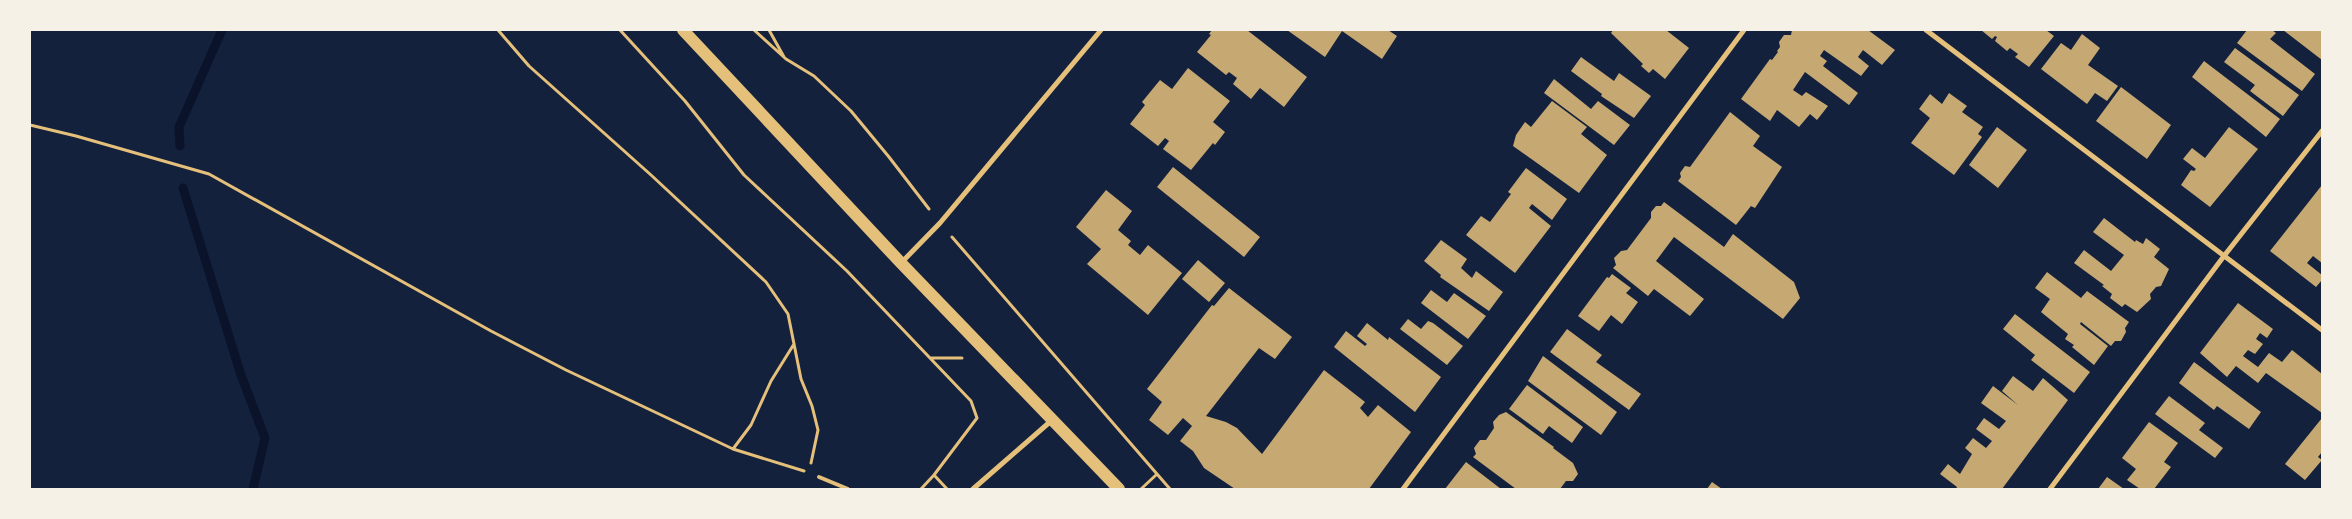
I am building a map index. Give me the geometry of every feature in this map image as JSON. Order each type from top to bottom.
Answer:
[{"type":"main road","points":[[683,30],[1051,421],[1119,489]]},
{"type":"street","points":[[901,263],[940,223],[1101,30]]},
{"type":"street","points":[[1403,489],[1744,30]]},
{"type":"street","points":[[1926,30],[2322,330]]},
{"type":"street","points":[[2050,489],[2224,256],[2322,131]]},
{"type":"street","points":[[973,489],[1051,421]]},
{"type":"lane","points":[[819,477],[848,489]]},
{"type":"path","points":[[498,30],[529,66],[651,174],[766,282],[788,314],[801,379],[812,406],[818,430],[811,464]]},
{"type":"path","points":[[620,30],[685,101],[744,175],[847,271],[971,401],[977,418],[921,489]]},
{"type":"path","points":[[754,30],[786,59],[814,76],[850,111],[918,194]]},
{"type":"path","points":[[769,30],[786,59]]},
{"type":"path","points":[[30,125],[76,136],[209,174],[491,331],[566,370],[733,449],[809,473]]},
{"type":"path","points":[[960,246],[1170,489]]},
{"type":"path","points":[[733,449],[751,425],[771,381],[794,344]]},
{"type":"path","points":[[934,474],[947,489]]},
{"type":"path","points":[[1141,489],[1156,475]]},
{"type":"building","points":[[1212,30],[1247,30],[1307,77],[1284,107],[1260,88],[1251,99],[1233,84],[1237,78],[1229,72],[1226,75],[1197,52],[1211,35],[1209,34]]},
{"type":"building","points":[[1287,30],[1388,30],[1397,36],[1382,59],[1342,31],[1325,57]]},
{"type":"building","points":[[1613,30],[1666,30],[1689,48],[1665,79],[1653,69],[1649,73],[1641,66],[1643,64],[1611,33]]},
{"type":"building","points":[[1792,30],[1868,30],[1895,50],[1882,65],[1863,50],[1858,57],[1869,66],[1861,76],[1824,50],[1820,56],[1827,61],[1823,66],[1858,93],[1849,105],[1805,72],[1793,90],[1802,96],[1806,92],[1828,106],[1817,120],[1810,114],[1799,127],[1777,110],[1770,121],[1741,99],[1770,59],[1772,60],[1778,52],[1779,42],[1784,35],[1791,35]]},
{"type":"building","points":[[1981,30],[2046,30],[2054,36],[2029,67],[2015,57],[2018,54],[2010,48],[2007,51],[1995,41],[1997,37],[1995,36],[1992,39]]},
{"type":"building","points":[[2247,30],[2272,30],[2276,33],[2270,39],[2315,74],[2302,91],[2237,43]]},
{"type":"building","points":[[2283,30],[2322,30],[2322,60]]},
{"type":"building","points":[[2082,34],[2100,48],[2088,65],[2118,86],[2107,101],[2095,93],[2087,104],[2041,69],[2061,43],[2071,50]]},
{"type":"building","points":[[2235,48],[2299,95],[2283,116],[2250,91],[2255,85],[2224,62]]},
{"type":"building","points":[[1581,57],[1614,81],[1619,73],[1651,96],[1634,118],[1601,96],[1602,94],[1571,71]]},
{"type":"building","points":[[2204,61],[2280,119],[2266,137],[2192,77]]},
{"type":"building","points":[[1188,68],[1230,101],[1213,122],[1225,132],[1215,145],[1213,143],[1191,170],[1163,149],[1169,141],[1165,138],[1158,146],[1130,124],[1145,105],[1142,102],[1160,80],[1172,89]]},
{"type":"building","points":[[1554,79],[1591,109],[1598,101],[1630,125],[1614,145],[1544,93]]},
{"type":"building","points":[[2121,87],[2171,125],[2147,159],[2096,121]]},
{"type":"building","points":[[1949,93],[1967,106],[1962,112],[1983,127],[1978,134],[1982,137],[1954,175],[1911,143],[1930,118],[1919,109],[1930,94],[1942,104]]},
{"type":"building","points":[[1552,101],[1587,127],[1581,134],[1607,155],[1579,193],[1513,146],[1516,135],[1525,122],[1531,127]]},
{"type":"building","points":[[1730,112],[1760,136],[1753,146],[1782,167],[1755,208],[1751,206],[1736,225],[1678,181],[1681,177],[1680,173],[1685,166],[1690,167]]},
{"type":"building","points":[[1997,127],[2027,150],[1998,188],[1969,165]]},
{"type":"building","points":[[2229,127],[2258,149],[2210,207],[2181,185],[2191,170],[2194,171],[2196,169],[2183,159],[2192,148],[2205,158]]},
{"type":"building","points":[[1173,167],[1260,237],[1244,257],[1157,187]]},
{"type":"building","points":[[1526,168],[1567,199],[1552,220],[1532,204],[1529,208],[1551,226],[1515,273],[1466,235],[1481,216],[1490,222],[1511,194],[1508,192]]},
{"type":"building","points":[[2322,185],[2322,263],[2313,256],[2307,263],[2322,275],[2322,280],[2316,287],[2270,251]]},
{"type":"building","points":[[1106,190],[1132,211],[1118,230],[1131,241],[1128,245],[1140,255],[1148,245],[1182,273],[1148,315],[1087,264],[1101,249],[1076,227]]},
{"type":"building","points":[[1664,202],[1724,247],[1733,234],[1794,282],[1800,298],[1783,319],[1674,237],[1656,261],[1704,299],[1690,316],[1654,289],[1648,296],[1613,268],[1616,265],[1614,258],[1621,251],[1627,250],[1651,218],[1651,212],[1656,206],[1661,206]]},
{"type":"building","points":[[2104,218],[2135,242],[2136,240],[2143,244],[2146,238],[2160,249],[2154,257],[2169,269],[2161,286],[2156,287],[2150,294],[2151,299],[2137,312],[2125,304],[2122,307],[2110,298],[2112,294],[2102,286],[2104,285],[2074,263],[2084,250],[2111,271],[2124,255],[2093,232]]},
{"type":"building","points":[[1441,240],[1467,259],[1461,268],[1472,278],[1476,271],[1503,292],[1489,311],[1440,277],[1441,275],[1424,261]]},
{"type":"building","points":[[1198,260],[1225,283],[1209,302],[1182,279]]},
{"type":"building","points":[[2047,272],[2081,298],[2087,291],[2129,322],[2121,341],[2115,341],[2111,346],[2081,322],[2080,324],[2108,346],[2094,365],[2072,347],[2074,345],[2065,339],[2068,334],[2041,312],[2050,299],[2035,288]]},
{"type":"building","points":[[1612,274],[1631,288],[1626,293],[1638,302],[1622,324],[1611,315],[1599,331],[1578,316],[1607,277],[1609,278]]},
{"type":"building","points":[[1229,288],[1292,337],[1275,359],[1259,348],[1206,416],[1226,422],[1237,428],[1262,454],[1324,370],[1365,402],[1360,408],[1368,417],[1378,405],[1411,432],[1369,489],[1235,489],[1204,468],[1193,451],[1180,441],[1192,426],[1183,418],[1168,435],[1149,420],[1162,402],[1147,389],[1212,305],[1214,306]]},
{"type":"building","points":[[1431,290],[1447,302],[1454,293],[1486,316],[1468,339],[1421,303]]},
{"type":"building","points":[[2238,303],[2273,329],[2267,338],[2260,333],[2256,339],[2263,344],[2255,354],[2248,350],[2243,356],[2258,367],[2269,353],[2282,362],[2292,350],[2322,374],[2322,413],[2266,373],[2258,383],[2236,366],[2227,377],[2200,353]]},
{"type":"building","points":[[2015,314],[2090,372],[2074,393],[2031,360],[2035,355],[2003,329]]},
{"type":"building","points":[[1408,319],[1421,329],[1428,321],[1433,323],[1463,346],[1447,365],[1400,329]]},
{"type":"building","points":[[1367,323],[1388,340],[1389,337],[1441,377],[1415,412],[1334,347],[1346,331],[1365,346],[1367,344],[1357,336]]},
{"type":"building","points":[[1567,329],[1602,355],[1596,362],[1641,394],[1629,410],[1550,352]]},
{"type":"building","points":[[1543,356],[1617,412],[1601,435],[1528,381]]},
{"type":"building","points":[[2194,362],[2261,412],[2249,429],[2217,406],[2214,410],[2179,383]]},
{"type":"building","points":[[2013,376],[2033,391],[2043,378],[2068,400],[2002,489],[1956,489],[1957,487],[1940,474],[1948,464],[1960,474],[1972,454],[1965,448],[1973,438],[1986,448],[1992,441],[1976,429],[1984,418],[1999,429],[2006,421],[1981,403],[1993,386],[2018,405],[2002,391]]},
{"type":"building","points":[[1527,385],[1583,427],[1572,443],[1549,426],[1543,434],[1509,409]]},
{"type":"building","points":[[2169,396],[2205,423],[2199,430],[2223,448],[2215,458],[2155,414]]},
{"type":"building","points":[[1506,412],[1573,463],[1578,474],[1573,481],[1566,481],[1560,489],[1516,489],[1473,457],[1476,454],[1474,448],[1480,440],[1486,440],[1494,428],[1493,422],[1499,415]]},
{"type":"building","points":[[2322,418],[2322,452],[2318,457],[2322,460],[2305,480],[2285,464]]},
{"type":"building","points":[[2149,422],[2178,443],[2164,462],[2171,467],[2154,489],[2140,489],[2127,480],[2136,469],[2122,458]]},
{"type":"building","points":[[1466,462],[1501,489],[1445,489]]},
{"type":"building","points":[[2107,477],[2124,489],[2098,489]]},
{"type":"building","points":[[1712,482],[1722,489],[1707,489]]},
{"type":"waterway","points":[[180,146],[179,127],[222,30]]},
{"type":"waterway","points":[[183,188],[241,375],[265,438],[253,489]]}]
